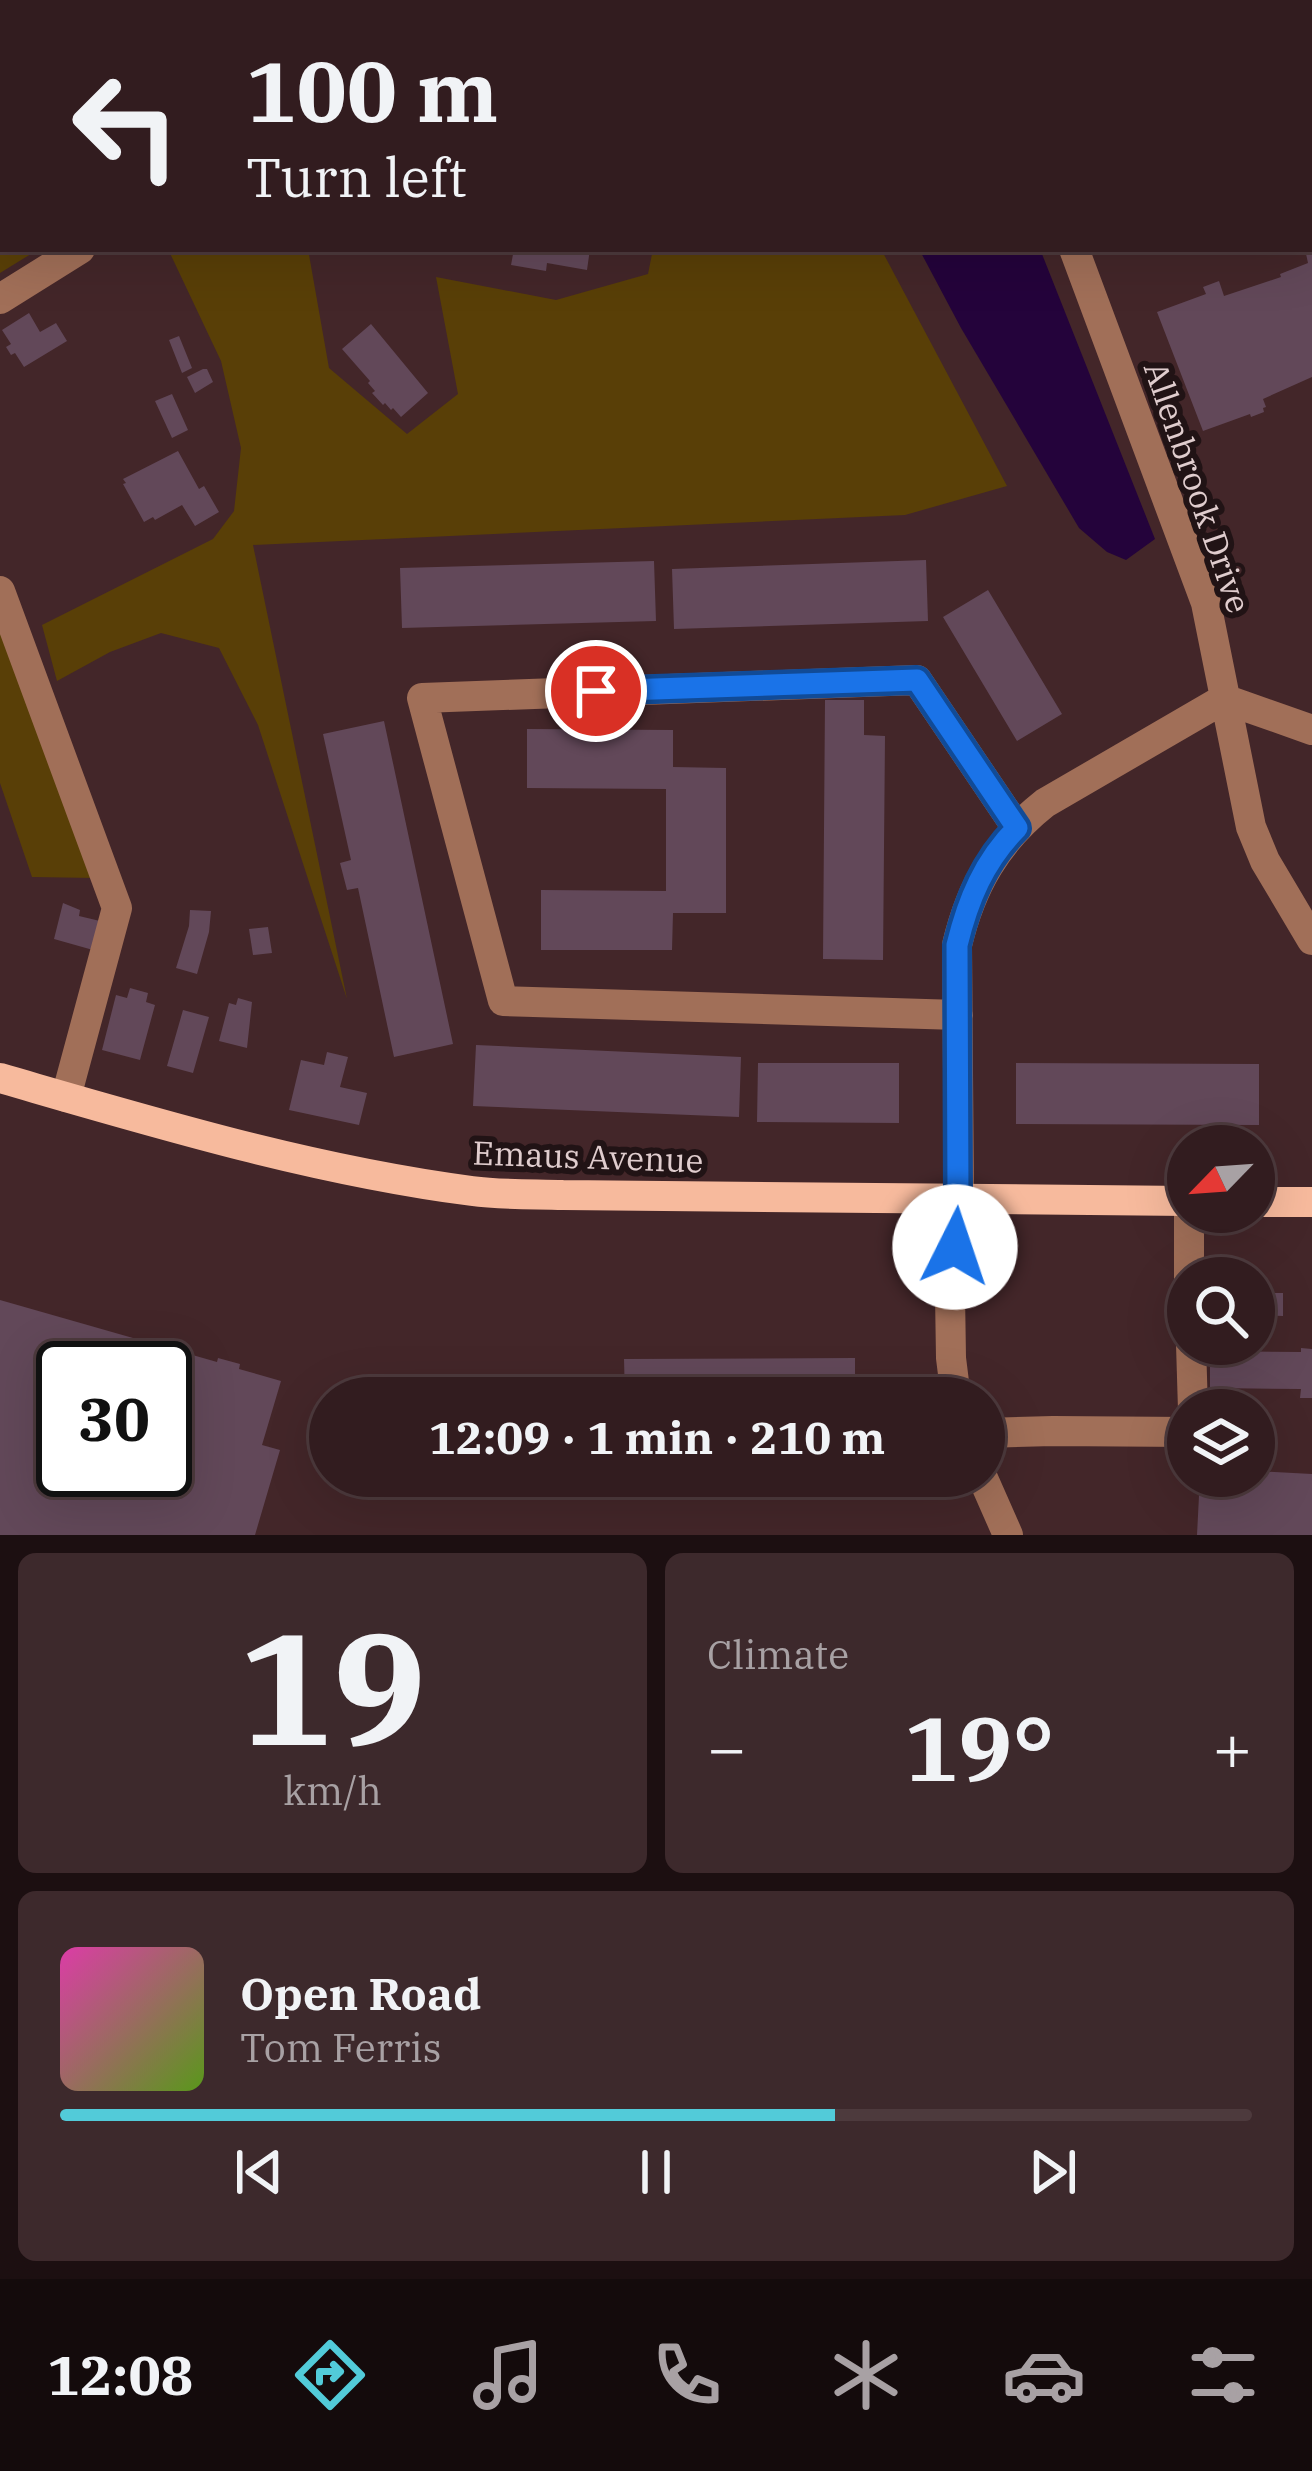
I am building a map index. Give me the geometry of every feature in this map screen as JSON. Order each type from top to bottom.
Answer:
[{"type":"main road","name":"Emaus Avenue","points":[[0,1078],[274,1155],[477,1192],[1167,1201]]},
{"type":"main road","points":[[1275,1202],[1312,1202]]},
{"type":"street","points":[[0,298],[75,252]]},
{"type":"street","name":"Allenbrook Drive","points":[[1075,252],[1206,603],[1251,827],[1265,861],[1312,940]]},
{"type":"street","points":[[0,592],[117,908],[67,1097]]},
{"type":"street","points":[[958,1015],[503,1001],[422,698],[917,680],[1017,828]]},
{"type":"street","points":[[953,1377],[950,1294],[958,1199],[957,945],[983,871],[1003,842],[1045,803],[1224,699],[1312,730]]},
{"type":"street","points":[[1005,1432],[1167,1432]]},
{"type":"street","points":[[991,1497],[1008,1535]]},
{"type":"shaded area","points":[[0,252],[34,252],[0,273]]},
{"type":"shaded area","points":[[169,252],[309,252],[329,368],[407,434],[458,394],[436,277],[556,300],[648,274],[652,252],[883,252],[1007,486],[905,515],[253,545],[347,999],[258,725],[219,648],[161,633],[110,652],[57,681],[42,625],[213,539],[234,511],[241,448],[221,361]]},
{"type":"shaded area","points":[[921,252],[1041,252],[1155,539],[1126,560],[1107,552],[1079,528]]},
{"type":"shaded area","points":[[0,627],[95,878],[32,877],[0,783]]},
{"type":"building","points":[[513,252],[590,252],[587,270],[547,263],[546,271],[511,265]]},
{"type":"building","points":[[1306,252],[1312,252],[1312,377],[1263,399],[1264,412],[1203,431],[1157,312],[1206,294],[1203,287],[1219,281],[1224,296],[1308,263]]},
{"type":"building","points":[[29,313],[40,332],[56,323],[67,341],[24,367],[6,347],[11,344],[2,330]]},
{"type":"building","points":[[371,324],[428,393],[401,417],[372,393],[370,381],[342,349]]},
{"type":"building","points":[[179,336],[192,368],[182,373],[169,340]]},
{"type":"building","points":[[203,369],[213,382],[195,393],[187,377]]},
{"type":"building","points":[[172,394],[188,430],[172,438],[155,401]]},
{"type":"building","points":[[178,451],[199,489],[204,486],[219,512],[195,526],[182,505],[144,522],[123,479]]},
{"type":"building","points":[[926,560],[928,621],[674,629],[672,569]]},
{"type":"building","points":[[654,561],[656,621],[402,628],[400,568]]},
{"type":"building","points":[[988,590],[1062,714],[1017,741],[943,617]]},
{"type":"building","points":[[825,700],[864,700],[864,735],[885,736],[883,960],[823,959]]},
{"type":"building","points":[[384,721],[453,1044],[394,1057],[358,888],[347,890],[340,863],[351,860],[323,734]]},
{"type":"building","points":[[527,729],[673,730],[673,767],[726,768],[726,913],[673,913],[672,950],[541,950],[541,890],[666,891],[666,789],[527,788]]},
{"type":"building","points":[[63,903],[80,910],[79,916],[100,921],[93,950],[54,939]]},
{"type":"building","points":[[190,910],[211,911],[197,974],[176,968]]},
{"type":"building","points":[[268,927],[272,953],[253,955],[249,929]]},
{"type":"building","points":[[130,988],[148,993],[146,1002],[155,1005],[140,1060],[102,1050],[116,995],[127,998]]},
{"type":"building","points":[[238,998],[252,1002],[247,1048],[219,1041],[229,1003],[236,1005]]},
{"type":"building","points":[[183,1010],[209,1017],[193,1073],[167,1066]]},
{"type":"building","points":[[476,1045],[741,1057],[739,1117],[473,1106]]},
{"type":"building","points":[[327,1052],[348,1057],[340,1087],[367,1093],[359,1125],[289,1110],[301,1060],[324,1065]]},
{"type":"building","points":[[758,1063],[899,1063],[899,1123],[757,1122]]},
{"type":"building","points":[[1016,1063],[1259,1064],[1259,1125],[1016,1124]]},
{"type":"building","points":[[1275,1293],[1283,1293],[1283,1316],[1275,1316]]},
{"type":"building","points":[[0,1300],[144,1341],[36,1341],[36,1497],[192,1497],[192,1355],[240,1364],[239,1369],[281,1381],[262,1445],[280,1450],[255,1535],[0,1535]]},
{"type":"building","points":[[1301,1348],[1312,1349],[1312,1398],[1300,1398],[1301,1389],[1210,1388],[1210,1365],[1275,1365],[1275,1352],[1301,1352]]},
{"type":"building","points":[[855,1358],[855,1377],[624,1377],[624,1359]]},
{"type":"building","points":[[1275,1472],[1312,1474],[1312,1535],[1197,1535],[1199,1497],[1275,1497]]},
{"type":"route","points":[[596,691],[917,680],[1017,828],[983,871],[957,945],[955,1247]]}]
